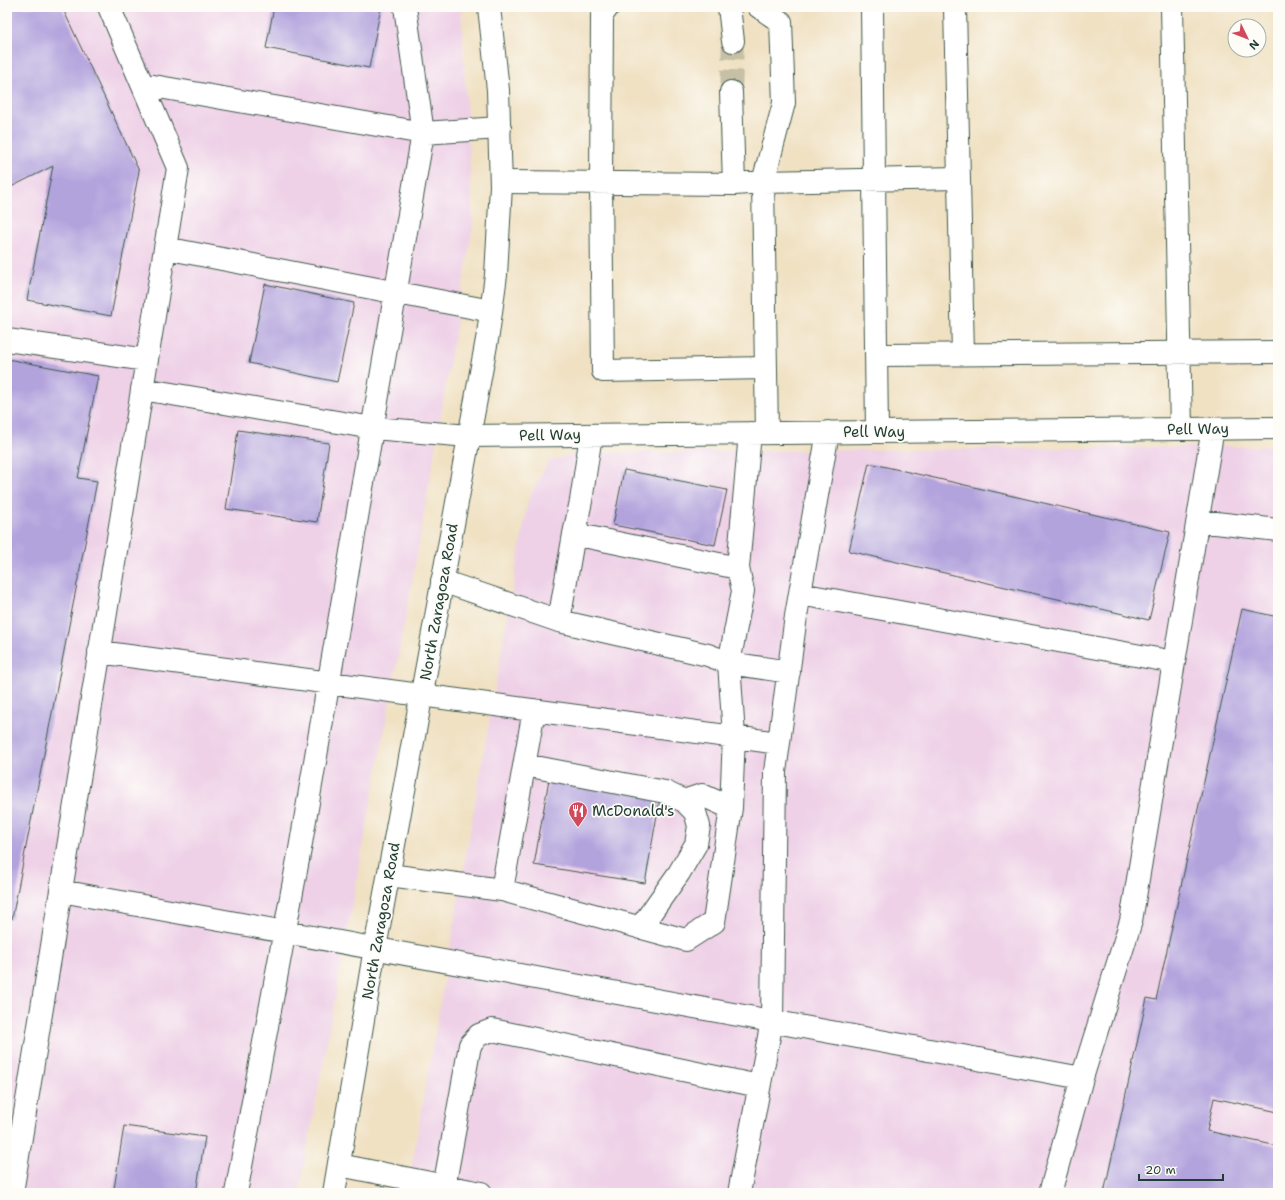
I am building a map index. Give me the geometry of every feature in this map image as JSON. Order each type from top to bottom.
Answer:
[{"type":"main road","points":[[12,1193],[178,168],[109,7]]},
{"type":"main road","points":[[236,1193],[285,932],[423,133],[405,7]]},
{"type":"main road","name":"North Zaragoza Road","points":[[334,1193],[375,948],[469,436],[496,275],[501,182],[500,128],[498,90],[489,7]]},
{"type":"main road","points":[[608,7],[602,15],[601,183],[603,370],[766,368]]},
{"type":"main road","points":[[729,7],[733,41]]},
{"type":"main road","points":[[388,875],[502,890],[686,940],[714,922],[731,808],[734,736],[729,663],[743,591],[738,568],[759,433],[766,368],[763,182],[784,103],[781,22],[758,7]]},
{"type":"main road","points":[[872,7],[877,432]]},
{"type":"main road","points":[[955,7],[962,354]]},
{"type":"main road","points":[[1172,7],[1181,429]]},
{"type":"main road","points":[[142,84],[423,133],[500,128]]},
{"type":"main road","points":[[731,92],[734,184]]},
{"type":"main road","points":[[501,182],[734,184],[763,182],[958,178]]},
{"type":"main road","points":[[165,248],[491,311]]},
{"type":"main road","points":[[7,340],[147,360]]},
{"type":"main road","points":[[876,355],[1278,352]]},
{"type":"main road","name":"Pell Way","points":[[142,389],[373,428],[469,436],[1278,428]]},
{"type":"main road","points":[[1050,1193],[1082,1078],[1131,921],[1213,428]]},
{"type":"main road","points":[[739,1193],[772,1021],[775,772],[800,594],[828,432]]},
{"type":"main road","points":[[559,621],[581,501],[591,434]]},
{"type":"main road","points":[[1198,521],[1278,530]]},
{"type":"main road","points":[[574,534],[738,568]]},
{"type":"main road","points":[[442,581],[559,621],[708,655],[729,663],[789,672]]},
{"type":"main road","points":[[800,594],[1174,662]]},
{"type":"main road","points":[[99,652],[734,736],[779,744]]},
{"type":"main road","points":[[502,890],[534,710]]},
{"type":"main road","points":[[525,765],[665,792],[684,801],[695,812],[699,826],[696,844],[679,873],[640,928]]},
{"type":"main road","points":[[684,801],[702,795],[731,808]]},
{"type":"main road","points":[[61,891],[1082,1078]]},
{"type":"main road","points":[[443,1189],[470,1045],[479,1035],[492,1030],[759,1086]]},
{"type":"main road","points":[[338,1165],[443,1189],[481,1193]]},
{"type":"shaded area","points":[[7,7],[461,7],[473,226],[418,549],[299,1193],[7,1193]]},
{"type":"shaded area","points":[[1278,446],[1278,1193],[407,1193],[528,500],[548,462],[576,453]]},
{"type":"building","points":[[7,7],[62,7],[139,171],[111,316],[27,300],[53,166],[7,189]]},
{"type":"building","points":[[274,7],[381,7],[369,68],[266,48]]},
{"type":"building","points":[[265,284],[354,303],[337,382],[249,363]]},
{"type":"building","points":[[7,359],[98,376],[78,478],[97,481],[12,919],[7,920]]},
{"type":"building","points":[[238,430],[329,443],[317,522],[226,509]]},
{"type":"building","points":[[869,463],[1170,532],[1149,620],[849,551]]},
{"type":"building","points":[[624,470],[727,490],[715,545],[613,525]]},
{"type":"building","points":[[1242,609],[1278,617],[1278,1112],[1214,1098],[1207,1131],[1278,1146],[1278,1193],[1104,1193],[1147,998],[1156,1000]]},
{"type":"building","points":[[549,779],[660,798],[645,883],[534,865]]},
{"type":"building","points":[[124,1126],[205,1137],[196,1193],[141,1193],[114,1189]]},
{"type":"tunnel","points":[[731,92],[733,41]]},
{"type":"place","name":"McDonald's","points":[[578,828]]}]
